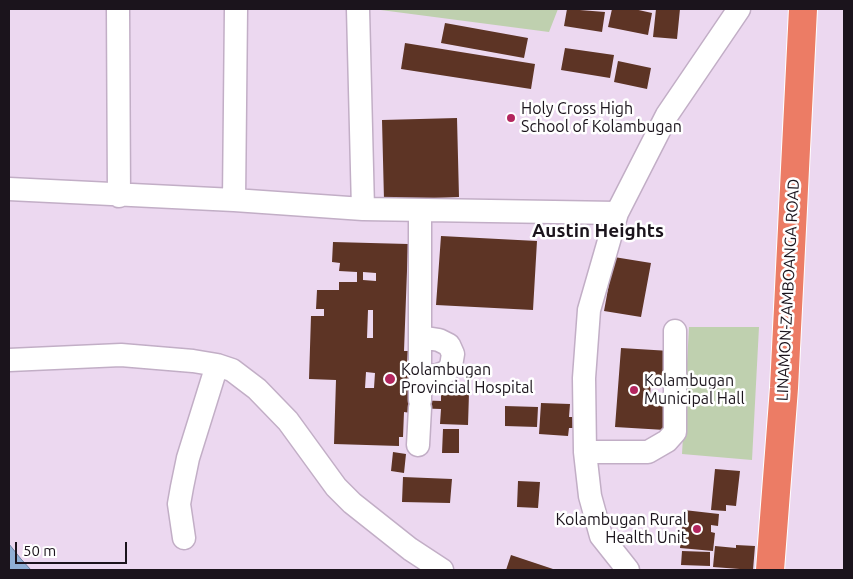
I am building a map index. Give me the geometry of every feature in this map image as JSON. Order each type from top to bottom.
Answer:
[{"type":"highway","name":"LINAMON-ZAMBOANGA ROAD","points":[[770,570],[784,388],[803,9]]},
{"type":"street","points":[[118,9],[119,196]]},
{"type":"street","points":[[234,200],[236,9]]},
{"type":"street","points":[[358,9],[363,209]]},
{"type":"street","points":[[628,570],[601,536],[590,496],[585,452],[584,378],[589,310],[617,213],[667,115],[739,9]]},
{"type":"street","points":[[9,189],[119,196],[234,200],[363,209],[617,213]]},
{"type":"street","points":[[418,445],[420,404],[420,210]]},
{"type":"street","points":[[585,452],[648,452],[667,441],[675,432],[675,331]]},
{"type":"street","points":[[420,337],[439,340],[449,345],[453,354],[451,366],[446,372],[435,376],[420,374]]},
{"type":"street","points":[[9,360],[121,355],[217,365],[232,370],[257,389],[288,421],[336,487],[352,503],[410,550],[442,570]]},
{"type":"street","points":[[184,538],[179,504],[182,487],[188,458],[217,365]]},
{"type":"green space","points":[[373,9],[558,9],[549,32]]},
{"type":"green space","points":[[689,327],[759,327],[752,460],[682,454]]},
{"type":"water","points":[[9,544],[21,559],[31,570],[9,570]]},
{"type":"building","points":[[567,9],[605,12],[602,32],[564,26]]},
{"type":"building","points":[[612,9],[634,9],[652,13],[648,35],[608,27]]},
{"type":"building","points":[[656,9],[680,9],[677,39],[653,37]]},
{"type":"building","points":[[445,23],[528,38],[524,58],[441,43]]},
{"type":"building","points":[[405,43],[535,64],[531,89],[401,69]]},
{"type":"building","points":[[565,48],[614,55],[610,78],[561,70]]},
{"type":"building","points":[[618,61],[651,68],[647,89],[614,82]]},
{"type":"building","points":[[457,118],[459,197],[384,200],[382,120]]},
{"type":"building","points":[[441,236],[537,241],[533,310],[436,305]]},
{"type":"building","points":[[333,242],[408,244],[404,351],[408,351],[407,364],[403,364],[403,372],[413,372],[412,400],[441,401],[441,392],[469,393],[468,425],[440,424],[441,409],[411,408],[411,413],[404,412],[403,437],[399,437],[399,446],[334,444],[336,380],[309,379],[311,316],[324,316],[324,309],[316,309],[317,290],[339,290],[339,282],[357,282],[357,272],[339,271],[340,263],[332,262]],"holes":[[[363,272],[376,273],[376,281],[363,280]],[[368,310],[373,310],[373,338],[367,338]],[[366,372],[375,373],[374,388],[365,388]]]},
{"type":"building","points":[[614,257],[651,263],[641,317],[604,311]]},
{"type":"building","name":"Kolambugan Municipal Hall","points":[[621,348],[670,351],[668,381],[651,380],[650,398],[667,400],[665,430],[615,427]]},
{"type":"building","points":[[541,403],[570,404],[569,417],[574,417],[574,428],[569,428],[568,436],[539,434]]},
{"type":"building","points":[[505,406],[538,407],[537,427],[505,426]]},
{"type":"building","points":[[443,429],[459,429],[459,453],[442,453]]},
{"type":"building","points":[[393,452],[406,454],[404,473],[391,471]]},
{"type":"building","points":[[715,469],[740,471],[736,506],[726,505],[726,511],[711,510]]},
{"type":"building","points":[[403,477],[452,479],[450,503],[402,502]]},
{"type":"building","points":[[518,481],[540,482],[538,508],[517,507]]},
{"type":"building","name":"Kolambugan Rural Health Unit","points":[[684,510],[719,514],[718,526],[711,525],[711,532],[715,533],[713,551],[680,548]]},
{"type":"building","points":[[736,545],[755,546],[753,570],[713,567],[715,546],[736,548]]},
{"type":"building","points":[[682,551],[710,552],[710,566],[681,565]]},
{"type":"building","points":[[511,555],[556,570],[506,570]]},
{"type":"place","name":"Holy Cross High School of Kolambugan","points":[[511,118]]},
{"type":"place","name":"Kolambugan Provincial Hospital","points":[[390,379]]},
{"type":"place","name":"Kolambugan Municipal Hall","points":[[634,390]]},
{"type":"place","name":"Kolambugan Rural Health Unit","points":[[697,529]]},
{"type":"district","name":"Austin Heights","points":[[598,231]]}]
